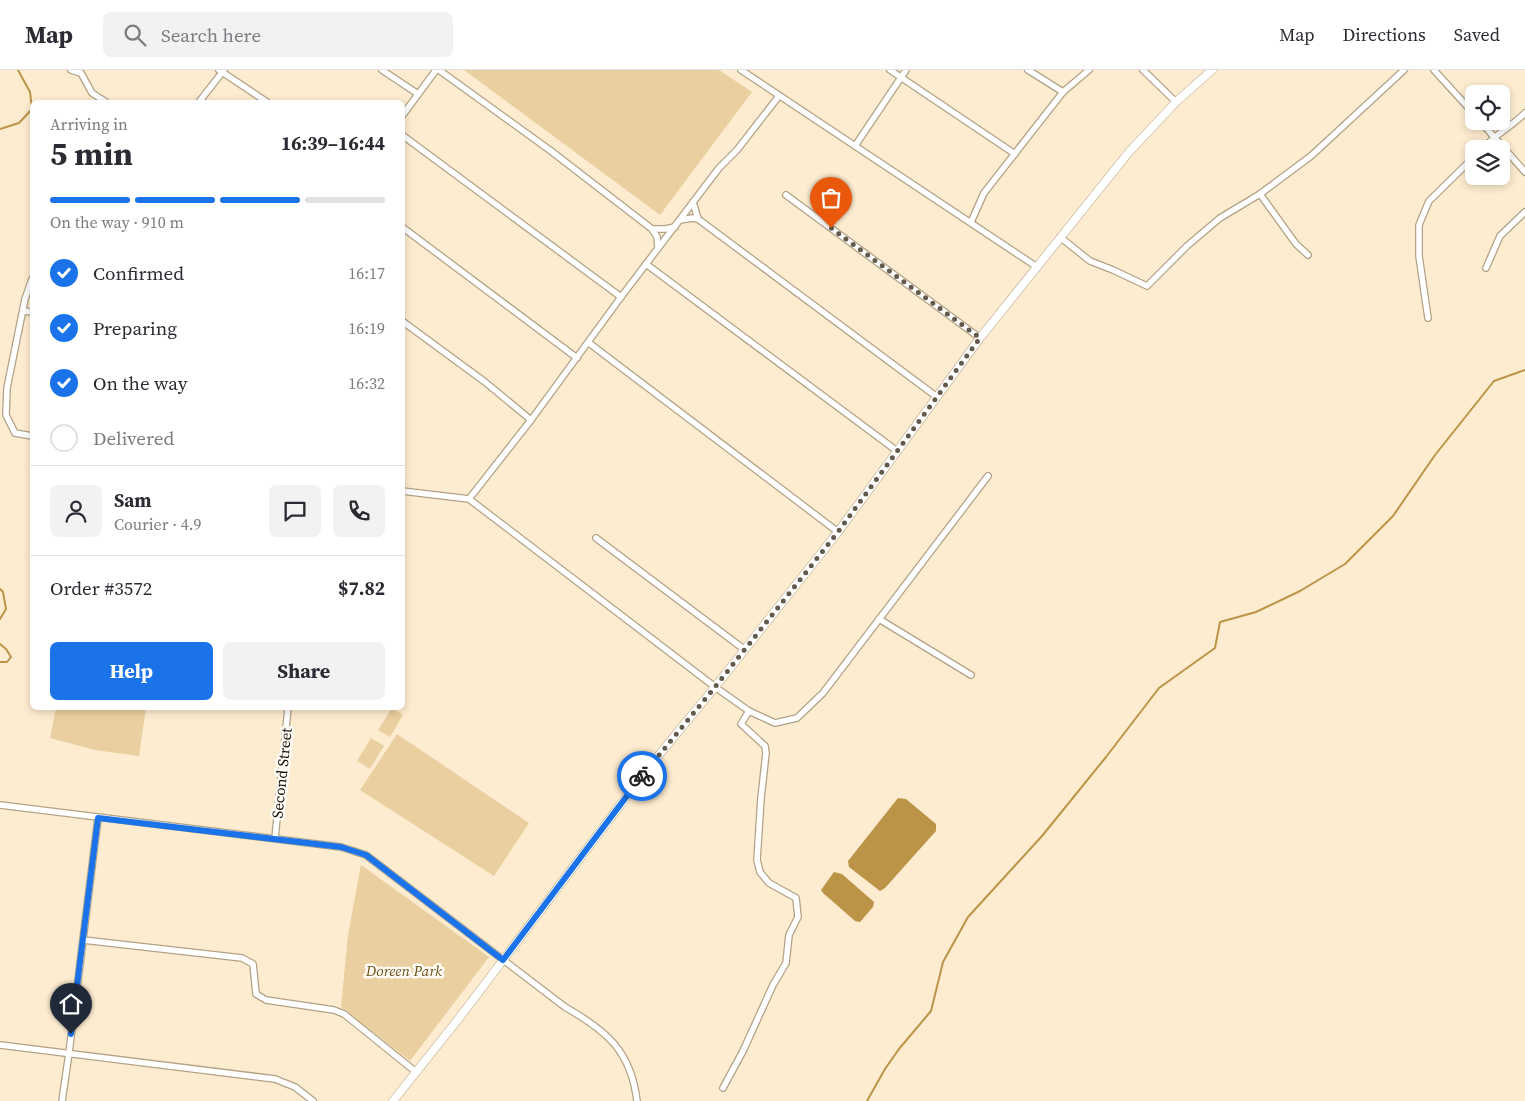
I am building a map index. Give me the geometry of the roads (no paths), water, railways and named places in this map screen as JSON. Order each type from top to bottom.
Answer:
[{"type":"main road","points":[[392,1101],[460,1017],[649,767],[838,532],[980,338],[1060,237],[1129,152],[1176,102],[1212,70]]},
{"type":"street","points":[[71,70],[81,73],[92,93],[103,100]]},
{"type":"street","points":[[382,70],[418,94]]},
{"type":"street","points":[[405,112],[438,70],[551,151],[652,229],[657,237],[657,250]]},
{"type":"street","points":[[741,70],[1037,267]]},
{"type":"street","points":[[890,70],[1015,154]]},
{"type":"street","points":[[854,146],[906,70]]},
{"type":"street","points":[[1028,70],[1063,92]]},
{"type":"street","points":[[970,222],[984,193],[1063,92],[1089,70]]},
{"type":"street","points":[[1143,70],[1176,102]]},
{"type":"street","points":[[1060,237],[1090,261],[1147,286],[1187,246],[1220,218],[1260,194],[1311,156],[1404,70]]},
{"type":"street","points":[[1434,70],[1465,104]]},
{"type":"street","points":[[200,100],[222,71],[264,100]]},
{"type":"street","points":[[469,499],[531,420],[719,168],[736,150],[779,96]]},
{"type":"street","points":[[1491,140],[1513,125],[1525,113]]},
{"type":"street","points":[[1488,130],[1525,172]]},
{"type":"street","points":[[405,137],[621,297]]},
{"type":"street","points":[[1428,318],[1420,256],[1420,225],[1429,201],[1465,166]]},
{"type":"street","points":[[1260,194],[1296,244],[1308,255]]},
{"type":"street","points":[[786,195],[980,338]]},
{"type":"street","points":[[693,202],[698,219]]},
{"type":"street","points":[[1486,268],[1500,236],[1525,212]]},
{"type":"street","points":[[680,220],[687,218],[698,219],[937,397]]},
{"type":"street","points":[[652,229],[675,227]]},
{"type":"street","points":[[405,229],[577,358]]},
{"type":"street","points":[[646,264],[897,451]]},
{"type":"street","points":[[30,285],[25,299],[7,388],[6,416],[15,433],[30,436]]},
{"type":"street","points":[[23,311],[30,312]]},
{"type":"street","points":[[405,323],[485,382],[531,420]]},
{"type":"street","points":[[589,342],[838,532]]},
{"type":"street","points":[[405,491],[469,499],[715,687],[749,712],[775,724],[797,718],[823,692],[988,476]]},
{"type":"street","points":[[596,538],[745,650]]},
{"type":"street","points":[[879,619],[971,675]]},
{"type":"street","name":"Second Street","points":[[275,838],[288,710]]},
{"type":"street","points":[[723,1088],[743,1052],[773,985],[786,963],[789,935],[798,917],[796,898],[769,883],[760,872],[757,860],[766,753],[765,746],[741,724],[749,712]]},
{"type":"street","points":[[0,805],[341,847],[366,855],[565,1007],[591,1022],[614,1043],[629,1065],[637,1101]]},
{"type":"street","points":[[62,1101],[98,818]]},
{"type":"street","points":[[82,940],[242,958],[253,964],[256,994],[266,1000],[334,1010],[344,1014],[416,1072]]},
{"type":"street","points":[[0,1045],[276,1078],[295,1087],[313,1101]]},
{"type":"waterway","points":[[18,70],[30,92],[31,100]]},
{"type":"waterway","points":[[0,129],[19,123],[30,111]]},
{"type":"waterway","points":[[867,1101],[899,1049],[931,1011],[943,962],[968,917],[1042,836],[1159,688],[1215,648],[1220,622],[1256,612],[1300,591],[1345,564],[1393,516],[1435,455],[1494,381],[1525,370]]},
{"type":"waterway","points":[[0,589],[3,592],[6,609],[0,619]]},
{"type":"waterway","points":[[0,644],[11,657],[7,662],[0,662]]},
{"type":"park label","name":"Doreen Park","points":[[404,971]]}]
